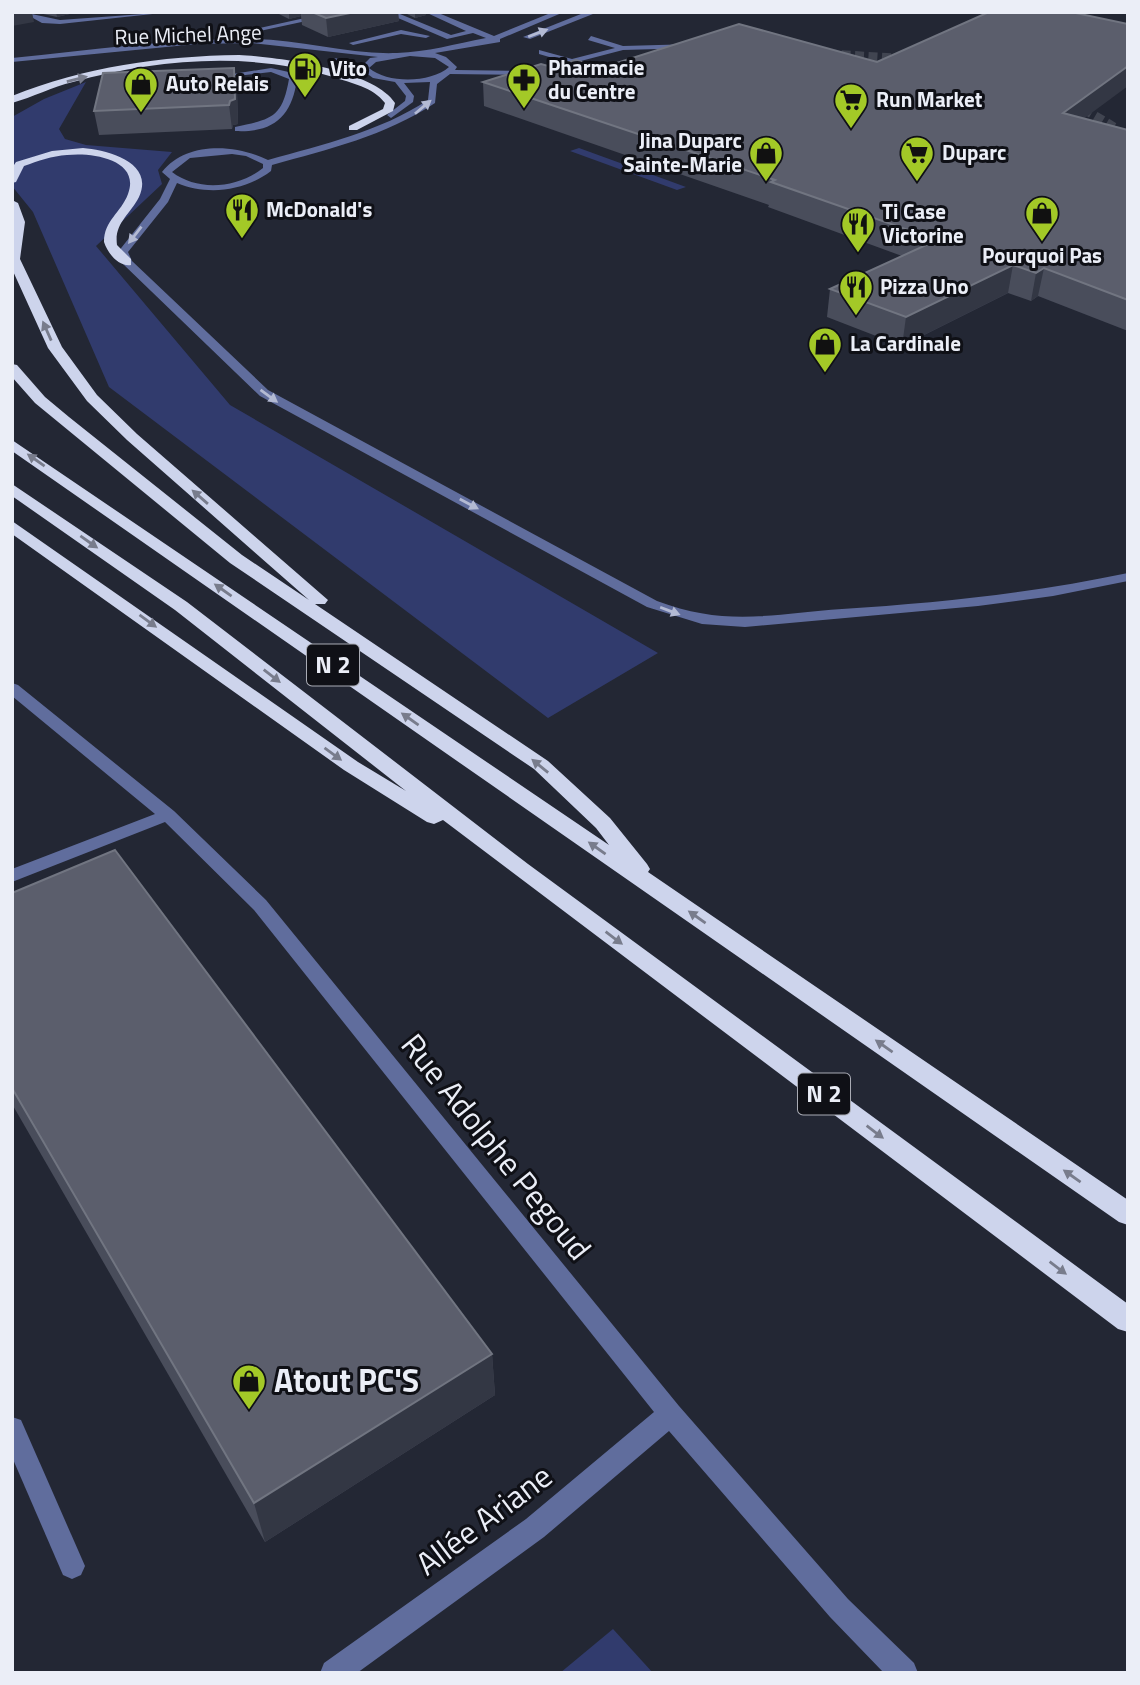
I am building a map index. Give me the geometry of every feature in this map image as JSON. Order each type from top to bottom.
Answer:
[{"type":"highway","points":[[12,100],[69,80],[113,71],[203,59],[271,59],[311,66],[366,85],[387,96],[390,103],[387,111],[353,128]]},
{"type":"highway","points":[[12,180],[20,164],[56,153],[94,153],[113,156],[128,164],[136,177],[134,194],[114,219],[109,241],[112,249],[127,262]]},
{"type":"highway","points":[[12,203],[19,222],[13,257],[55,348],[92,398],[132,437],[381,655]]},
{"type":"highway","points":[[12,368],[40,400],[236,559],[541,765],[604,823],[653,887]]},
{"type":"highway","name":"N 2","points":[[12,444],[1128,1214]]},
{"type":"highway","name":"N 2","points":[[12,489],[181,606],[520,869],[1128,1320]]},
{"type":"highway","points":[[12,526],[351,766],[520,869]]},
{"type":"street","points":[[26,12],[45,20],[60,22],[167,12]]},
{"type":"street","points":[[171,43],[190,35],[249,33],[344,12]]},
{"type":"street","points":[[388,12],[450,37]]},
{"type":"street","points":[[429,12],[493,39],[511,43]]},
{"type":"street","points":[[537,12],[570,21]]},
{"type":"street","points":[[365,68],[373,60],[395,55],[468,46],[493,39],[560,12]]},
{"type":"street","points":[[482,52],[594,12]]},
{"type":"street","points":[[353,43],[401,32],[439,38],[474,31]]},
{"type":"street","points":[[591,38],[624,48]]},
{"type":"street","name":"Rue Michel Ange","points":[[12,60],[171,43],[251,41],[395,55]]},
{"type":"street","name":"Rue Michel Ange","points":[[12,69],[119,54],[229,47],[293,51],[365,68],[374,76],[398,81]]},
{"type":"street","points":[[451,69],[527,73],[624,48],[709,47]]},
{"type":"street","points":[[542,52],[570,61]]},
{"type":"street","points":[[413,54],[446,59],[451,69]]},
{"type":"street","points":[[249,153],[267,163],[383,128],[413,115],[432,101],[433,83],[463,61]]},
{"type":"street","points":[[237,74],[271,70],[290,75],[293,79],[290,105],[284,116],[275,121],[238,129]]},
{"type":"street","points":[[398,81],[439,77]]},
{"type":"street","points":[[340,131],[388,117],[409,103],[410,96],[398,81]]},
{"type":"street","points":[[265,151],[209,152],[172,164],[167,172],[174,180],[203,187],[245,182],[262,175],[268,169],[267,163]]},
{"type":"street","points":[[174,180],[170,195],[127,245],[123,252],[127,262],[264,393],[652,604],[687,618],[722,622],[892,610],[1073,590],[1128,577]]},
{"type":"street","name":"Rue Adolphe Pegoud","points":[[12,688],[168,815],[260,905],[670,1414],[839,1608],[904,1673]]},
{"type":"street","points":[[12,876],[168,815]]},
{"type":"street","name":"Allée Ariane","points":[[334,1673],[535,1528],[670,1414]]},
{"type":"street","points":[[12,1428],[72,1566]]},
{"type":"shaded area","points":[[86,82],[59,129],[65,139],[86,145],[172,152],[158,170],[162,184],[96,246],[230,405],[658,653],[548,718],[109,387],[33,212],[12,186],[12,117],[44,99]]},
{"type":"shaded area","points":[[579,148],[686,187],[677,190],[570,151]]},
{"type":"shaded area","points":[[613,1629],[653,1673],[560,1673]]},
{"type":"building","points":[[312,12],[355,12],[326,18]]},
{"type":"building","name":"Duparc","points":[[989,12],[1071,12],[1128,24],[1128,66],[1063,113],[1128,130],[1128,300],[1044,268],[1036,273],[1013,265],[906,317],[830,289],[937,240],[771,182],[775,180],[483,82],[541,64],[552,67],[576,60],[601,68],[739,24],[877,62]]},
{"type":"building","points":[[234,68],[235,99],[230,101],[229,105],[94,111],[103,73]]},
{"type":"building","points":[[115,850],[492,1354],[254,1503],[12,1088],[12,893]]},
{"type":"tunnel","points":[[828,54],[912,59]]},
{"type":"tunnel","points":[[1072,102],[1114,127]]},
{"type":"place","name":"Vito","points":[[305,99]]},
{"type":"place","name":"Pharmacie du Centre","points":[[524,110]]},
{"type":"place","name":"Auto Relais","points":[[141,114]]},
{"type":"place","name":"Run Market","points":[[851,130]]},
{"type":"place","name":"Jina Duparc Sainte-Marie","points":[[766,183]]},
{"type":"place","name":"Duparc","points":[[917,183]]},
{"type":"place","name":"McDonald's","points":[[242,240]]},
{"type":"place","name":"Pourquoi Pas","points":[[1042,243]]},
{"type":"place","name":"Ti Case Victorine","points":[[858,254]]},
{"type":"place","name":"Pizza Uno","points":[[856,317]]},
{"type":"place","name":"La Cardinale","points":[[825,374]]},
{"type":"place","name":"Atout PC'S","points":[[249,1411]]}]
